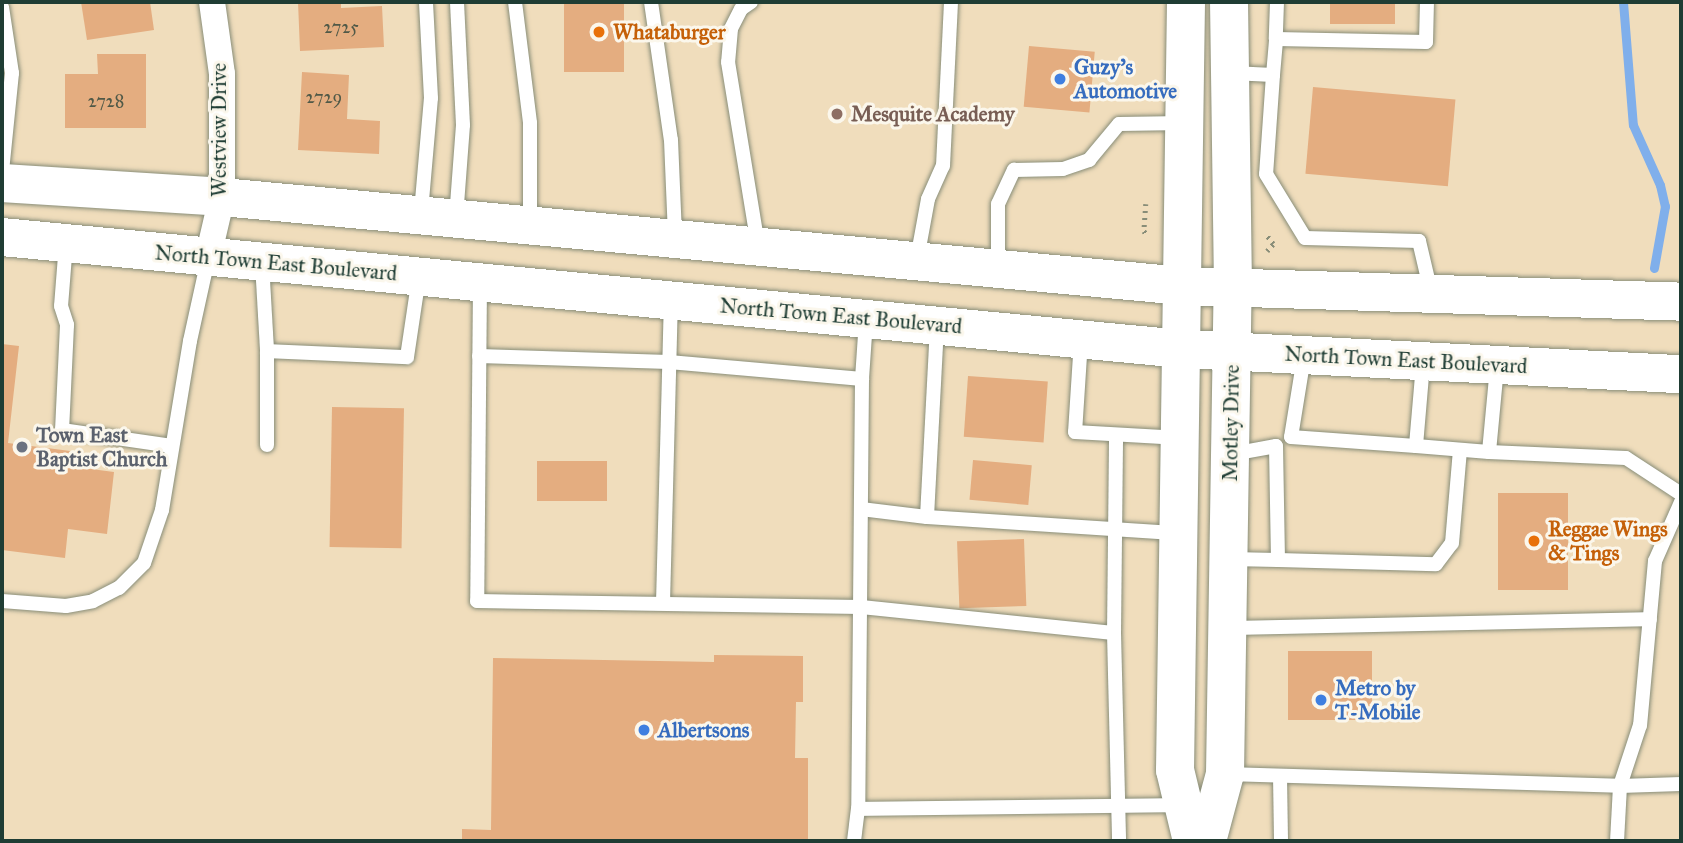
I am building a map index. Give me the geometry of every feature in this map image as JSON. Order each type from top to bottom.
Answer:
[{"type":"main road","points":[[1185,2],[1175,770],[1192,841]]},
{"type":"main road","name":"Motley Drive","points":[[1207,841],[1225,774],[1233,287],[1229,2]]},
{"type":"main road","points":[[2,183],[222,197],[1183,286],[1681,302]]},
{"type":"main road","name":"North Town East Boulevard","points":[[2,237],[1182,349],[1681,374]]},
{"type":"main road","points":[[671,300],[676,240]]},
{"type":"street","name":"Westview Drive","points":[[208,257],[222,197],[222,74],[212,2]]},
{"type":"lane","points":[[426,2],[438,219]]},
{"type":"lane","points":[[438,219],[463,125],[457,2]]},
{"type":"lane","points":[[515,2],[530,123],[530,227]]},
{"type":"lane","points":[[651,2],[671,140],[676,240]]},
{"type":"lane","points":[[751,2],[741,9],[731,29],[728,62],[758,248]]},
{"type":"lane","points":[[917,262],[929,199],[943,166],[951,2]]},
{"type":"lane","points":[[1277,2],[1266,174],[1305,238],[1419,241],[1432,292]]},
{"type":"lane","points":[[1276,39],[1426,42],[1427,2]]},
{"type":"lane","points":[[2,7],[12,74],[2,171]]},
{"type":"lane","points":[[1230,73],[1273,75]]},
{"type":"lane","points":[[998,270],[998,204],[1014,170],[1063,169],[1088,160],[1119,124],[1185,123]]},
{"type":"lane","points":[[66,243],[61,306],[66,325],[62,430],[172,446]]},
{"type":"lane","points":[[2,601],[66,606],[93,601],[119,589],[144,563],[162,510],[190,341],[208,257]]},
{"type":"lane","points":[[262,262],[267,351],[267,445]]},
{"type":"lane","points":[[267,351],[407,357],[419,277]]},
{"type":"lane","points":[[480,283],[477,601],[861,607],[1114,633]]},
{"type":"lane","points":[[663,603],[671,300]]},
{"type":"lane","points":[[854,841],[858,809],[862,379],[866,319]]},
{"type":"lane","points":[[928,517],[937,326]]},
{"type":"lane","points":[[1081,339],[1075,432],[1181,438]]},
{"type":"lane","points":[[1291,437],[1305,354]]},
{"type":"lane","points":[[479,356],[669,362],[862,379]]},
{"type":"lane","points":[[1416,446],[1423,361]]},
{"type":"lane","points":[[1489,452],[1497,366]]},
{"type":"lane","points":[[1116,435],[1114,633],[1119,841]]},
{"type":"lane","points":[[1230,454],[1276,446],[1291,437],[1489,452],[1626,458],[1681,494]]},
{"type":"lane","points":[[1276,446],[1278,560]]},
{"type":"lane","points":[[1228,559],[1436,564],[1452,543],[1460,450]]},
{"type":"lane","points":[[1617,841],[1620,786],[1640,725],[1655,561],[1681,502]]},
{"type":"lane","points":[[861,509],[928,517],[1179,533]]},
{"type":"lane","points":[[1227,628],[1650,619]]},
{"type":"lane","points":[[1225,774],[1620,786],[1681,784]]},
{"type":"lane","points":[[1280,776],[1281,841]]},
{"type":"lane","points":[[858,809],[1183,805]]},
{"type":"building","points":[[81,2],[150,2],[154,30],[87,40]]},
{"type":"building","points":[[298,2],[341,2],[341,8],[382,6],[384,47],[300,51]]},
{"type":"building","name":"Whataburger","points":[[564,2],[624,2],[624,72],[564,72]]},
{"type":"building","points":[[1330,2],[1395,2],[1395,24],[1330,24]]},
{"type":"building","name":"Guzy's Automotive","points":[[1029,46],[1095,52],[1089,113],[1024,107]]},
{"type":"building","points":[[97,54],[146,54],[146,128],[65,128],[65,74],[98,74]]},
{"type":"building","points":[[302,72],[349,75],[347,119],[380,121],[379,154],[298,150]]},
{"type":"building","points":[[1313,87],[1455,99],[1448,186],[1305,174]]},
{"type":"building","name":"Town East Baptist Church","points":[[2,344],[19,346],[8,443],[78,452],[76,467],[114,472],[107,534],[68,529],[65,558],[2,550]]},
{"type":"building","points":[[968,376],[1048,382],[1044,442],[964,437]]},
{"type":"building","points":[[332,407],[404,408],[402,548],[330,547]]},
{"type":"building","points":[[973,460],[1032,465],[1028,505],[970,500]]},
{"type":"building","points":[[537,461],[607,461],[607,501],[537,501]]},
{"type":"building","name":"Reggae Wings & Tings","points":[[1498,493],[1568,493],[1568,590],[1498,590]]},
{"type":"building","points":[[1024,539],[1026,606],[959,608],[957,541]]},
{"type":"building","points":[[1288,651],[1372,651],[1372,720],[1288,720]]},
{"type":"building","name":"Albertsons","points":[[714,655],[803,656],[803,702],[796,702],[795,758],[808,758],[808,841],[462,841],[462,829],[491,830],[493,658],[714,662]]},
{"type":"waterway","points":[[1623,2],[1633,125],[1660,185],[1665,206],[1654,268]]},
{"type":"place","name":"Whataburger","points":[[599,32]]},
{"type":"place","name":"Guzy's Automotive","points":[[1060,79]]},
{"type":"place","name":"Mesquite Academy","points":[[837,114]]},
{"type":"place","name":"Town East Baptist Church","points":[[22,447]]},
{"type":"place","name":"Reggae Wings & Tings","points":[[1534,541]]},
{"type":"place","name":"Metro by T-Mobile","points":[[1321,700]]},
{"type":"place","name":"Albertsons","points":[[644,730]]}]
